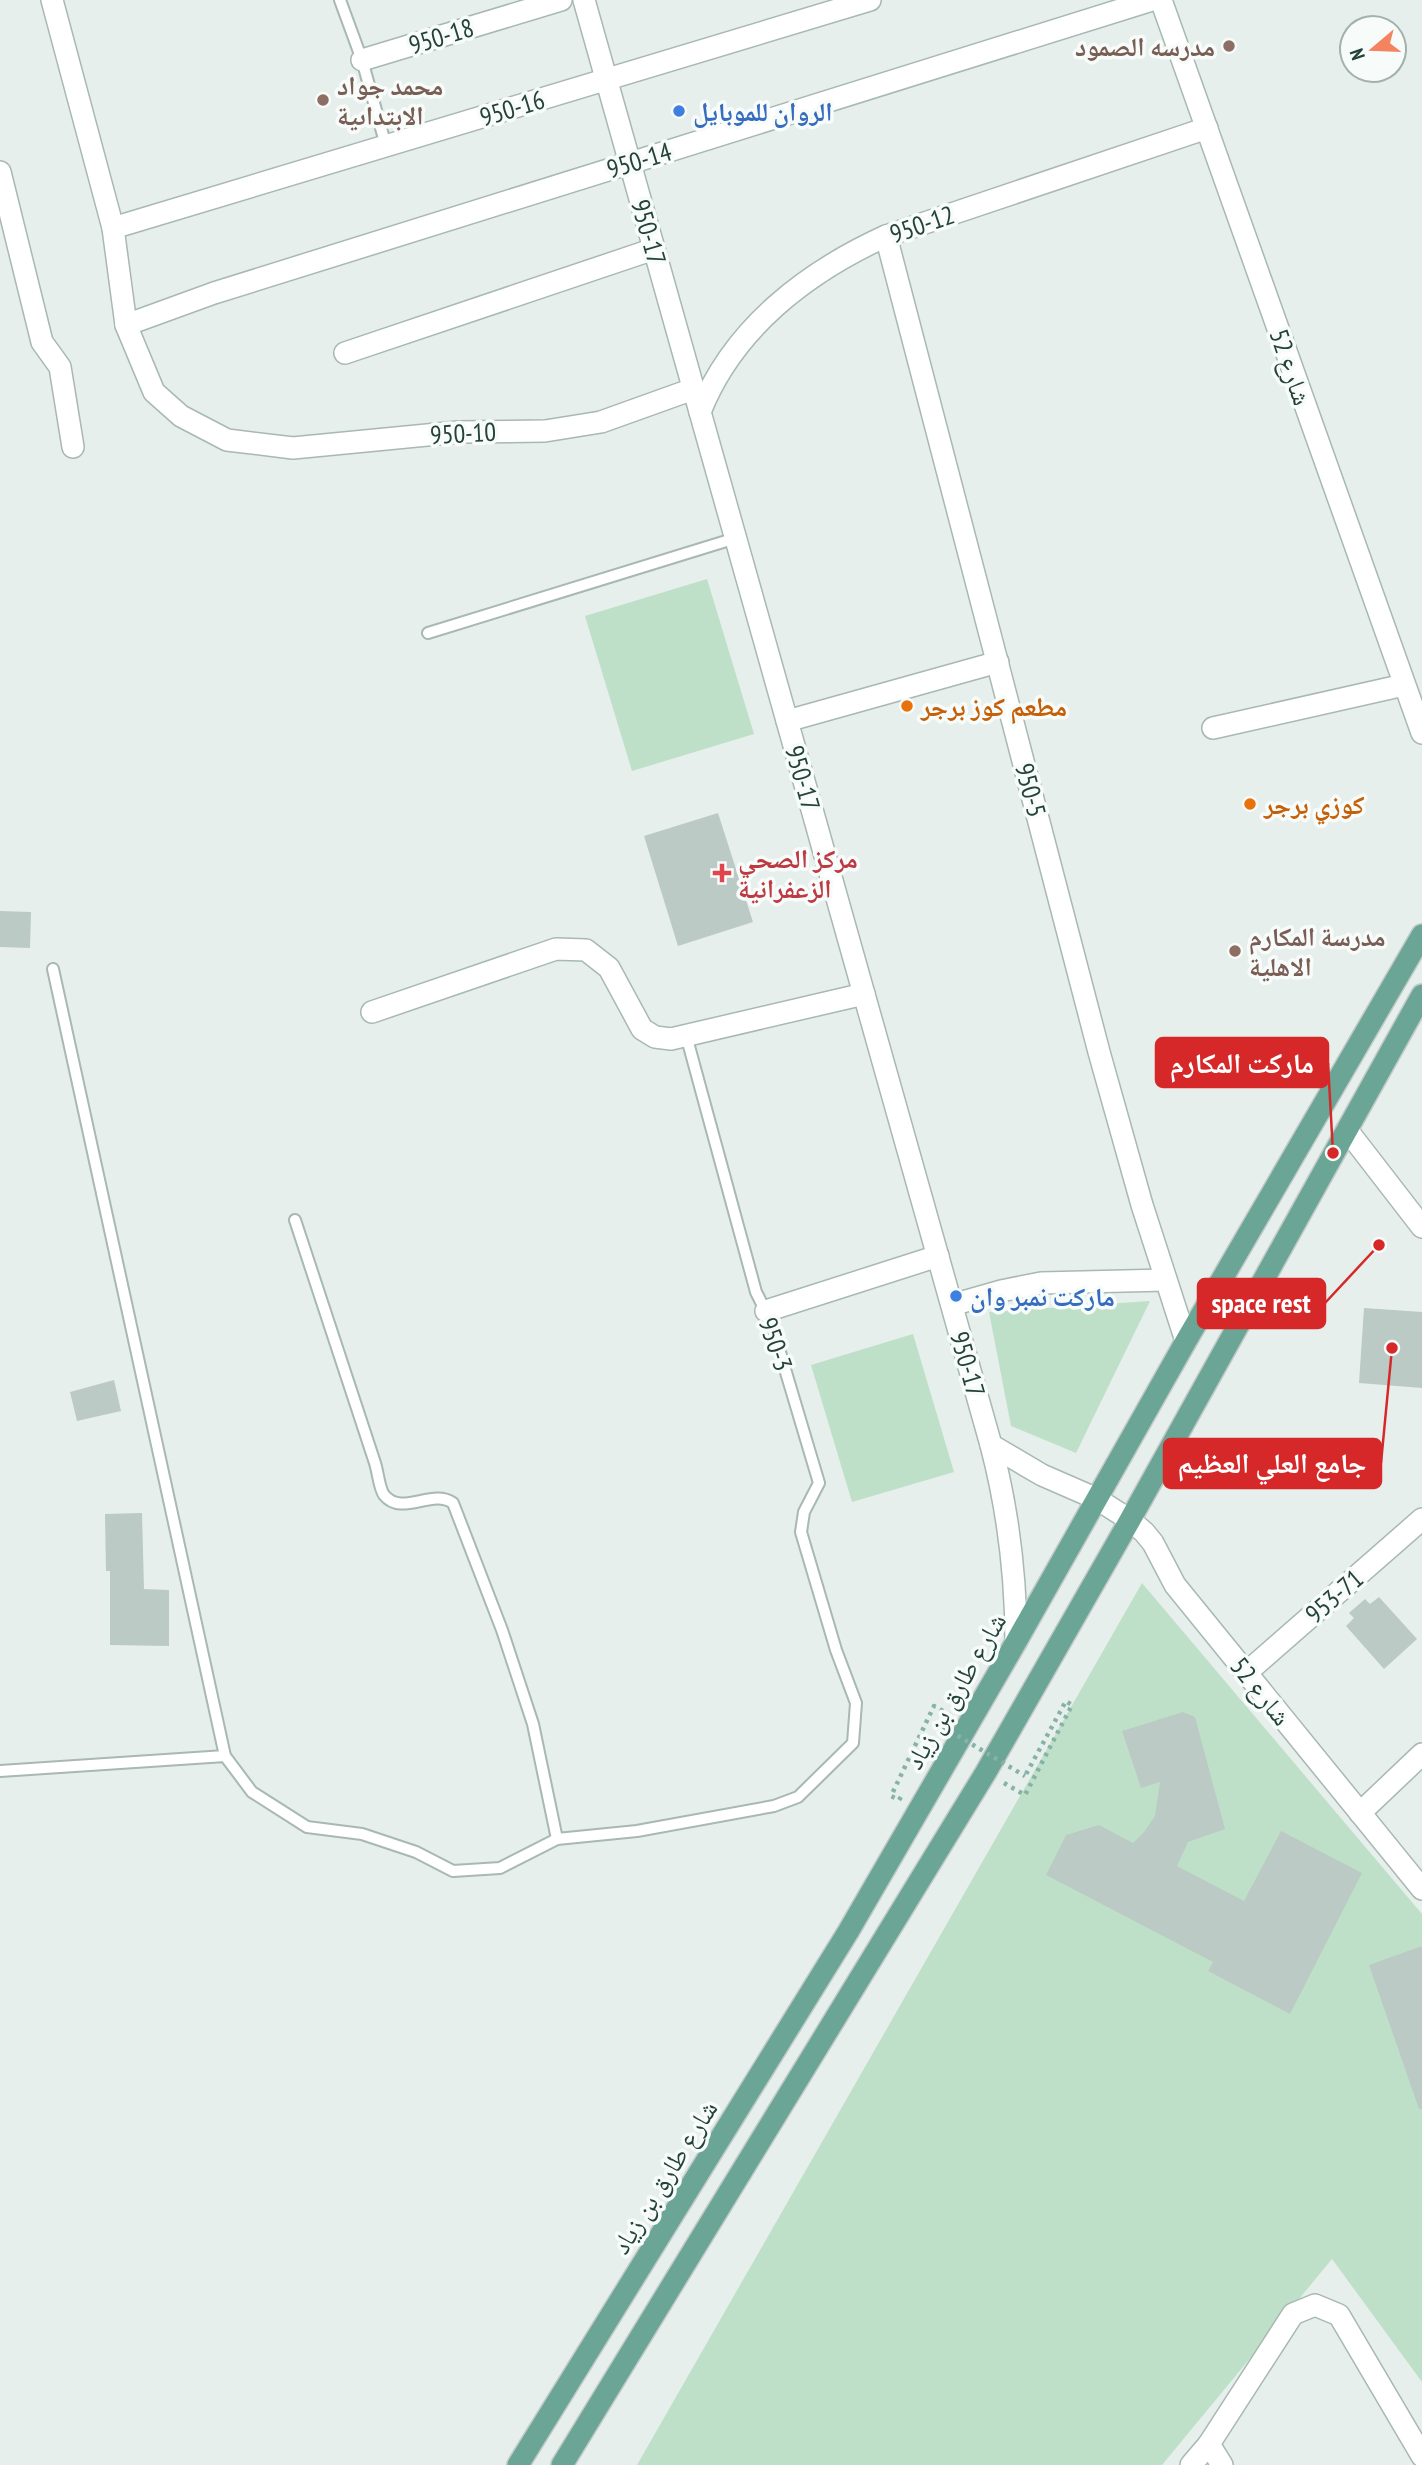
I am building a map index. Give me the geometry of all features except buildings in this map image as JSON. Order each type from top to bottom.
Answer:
[{"type":"main road","name":"شارع طارق بن زياد","points":[[518,2465],[848,1932],[1422,935]]},
{"type":"main road","points":[[562,2465],[986,1772],[1130,1520],[1422,995]]},
{"type":"street","name":"950-10","points":[[52,0],[113,228],[126,324],[154,392],[181,416],[227,440],[293,449],[458,432],[545,431],[601,422],[693,389]]},
{"type":"street","name":"950-18","points":[[362,60],[561,0]]},
{"type":"street","name":"950-17","points":[[584,0],[991,1445],[1011,1543],[1016,1642]]},
{"type":"street","name":"950-16","points":[[113,228],[870,0]]},
{"type":"street","name":"950-14","points":[[126,324],[214,293],[1152,0]]},
{"type":"street","name":"شارع 52","points":[[1161,0],[1422,733]]},
{"type":"street","name":"950-12","points":[[700,412],[710,387],[729,359],[773,308],[826,267],[886,236],[1207,128]]},
{"type":"street","points":[[0,172],[42,342],[61,367],[73,447]]},
{"type":"street","name":"950-5","points":[[886,236],[1099,1052],[1186,1341]]},
{"type":"street","points":[[345,353],[654,249]]},
{"type":"street","points":[[787,721],[998,662]]},
{"type":"street","points":[[1213,728],[1404,685]]},
{"type":"street","points":[[372,1013],[556,948],[586,950],[609,968],[642,1029],[655,1037],[671,1039],[864,995]]},
{"type":"street","points":[[1347,1130],[1422,1227]]},
{"type":"street","points":[[766,1311],[938,1256]]},
{"type":"street","points":[[952,1305],[1041,1283],[1166,1280]]},
{"type":"street","name":"شارع 52","points":[[991,1445],[1042,1475],[1097,1499],[1144,1531],[1175,1585],[1422,1889]]},
{"type":"street","name":"953-71","points":[[1246,1673],[1422,1519]]},
{"type":"street","points":[[1360,1813],[1422,1754]]},
{"type":"street","points":[[1191,2465],[1209,2444],[1293,2314],[1315,2305],[1339,2315],[1422,2456]]},
{"type":"street","points":[[1209,2444],[1222,2465]]},
{"type":"lane","points":[[340,0],[362,60],[386,146]]},
{"type":"lane","points":[[428,633],[736,538]]},
{"type":"lane","points":[[53,969],[225,1756],[252,1792],[307,1827],[362,1834],[416,1852],[453,1871],[500,1868],[557,1839],[533,1724],[502,1630],[453,1503],[446,1498],[432,1497],[405,1504],[394,1502],[383,1494],[375,1462],[295,1220]]},
{"type":"lane","name":"950-3","points":[[557,1839],[637,1831],[774,1806],[798,1797],[853,1743],[856,1703],[836,1650],[801,1532],[804,1512],[819,1483],[771,1322],[756,1292],[686,1035]]},
{"type":"lane","points":[[0,1771],[225,1756]]},
{"type":"path","points":[[937,1738],[943,1727],[1025,1776],[1066,1701],[1072,1705],[1025,1795],[986,1772]]},
{"type":"path","points":[[905,1790],[899,1800],[891,1796],[934,1706],[968,1726]]},
{"type":"green space","points":[[707,579],[754,734],[632,771],[585,616]]},
{"type":"green space","points":[[1150,1301],[1076,1453],[1011,1426],[989,1312]]},
{"type":"green space","points":[[913,1334],[954,1472],[852,1502],[811,1365]]},
{"type":"green space","points":[[1142,1583],[1422,1914],[1422,2382],[1332,2259],[1162,2465],[637,2465]]},
{"type":"place","name":"مدرسه الصمود","points":[[1229,46]]},
{"type":"place","name":"محمد جواد الابتداىية","points":[[323,100]]},
{"type":"place","name":"الروان للموبايل","points":[[679,111]]},
{"type":"place","name":"مطعم كوز برجر","points":[[907,706]]},
{"type":"place","name":"كوزي برجر","points":[[1250,804]]},
{"type":"place","name":"مركز الصحي الزعفرانية","points":[[722,873]]},
{"type":"place","name":"مدرسة المكارم الاهلية","points":[[1235,951]]},
{"type":"place","name":"ماركت المكارم","points":[[1333,1153]]},
{"type":"place","name":"space rest","points":[[1379,1245]]},
{"type":"place","name":"ماركت نمبر وان","points":[[956,1296]]},
{"type":"place","name":"جامع العلي العظيم","points":[[1392,1348]]}]
